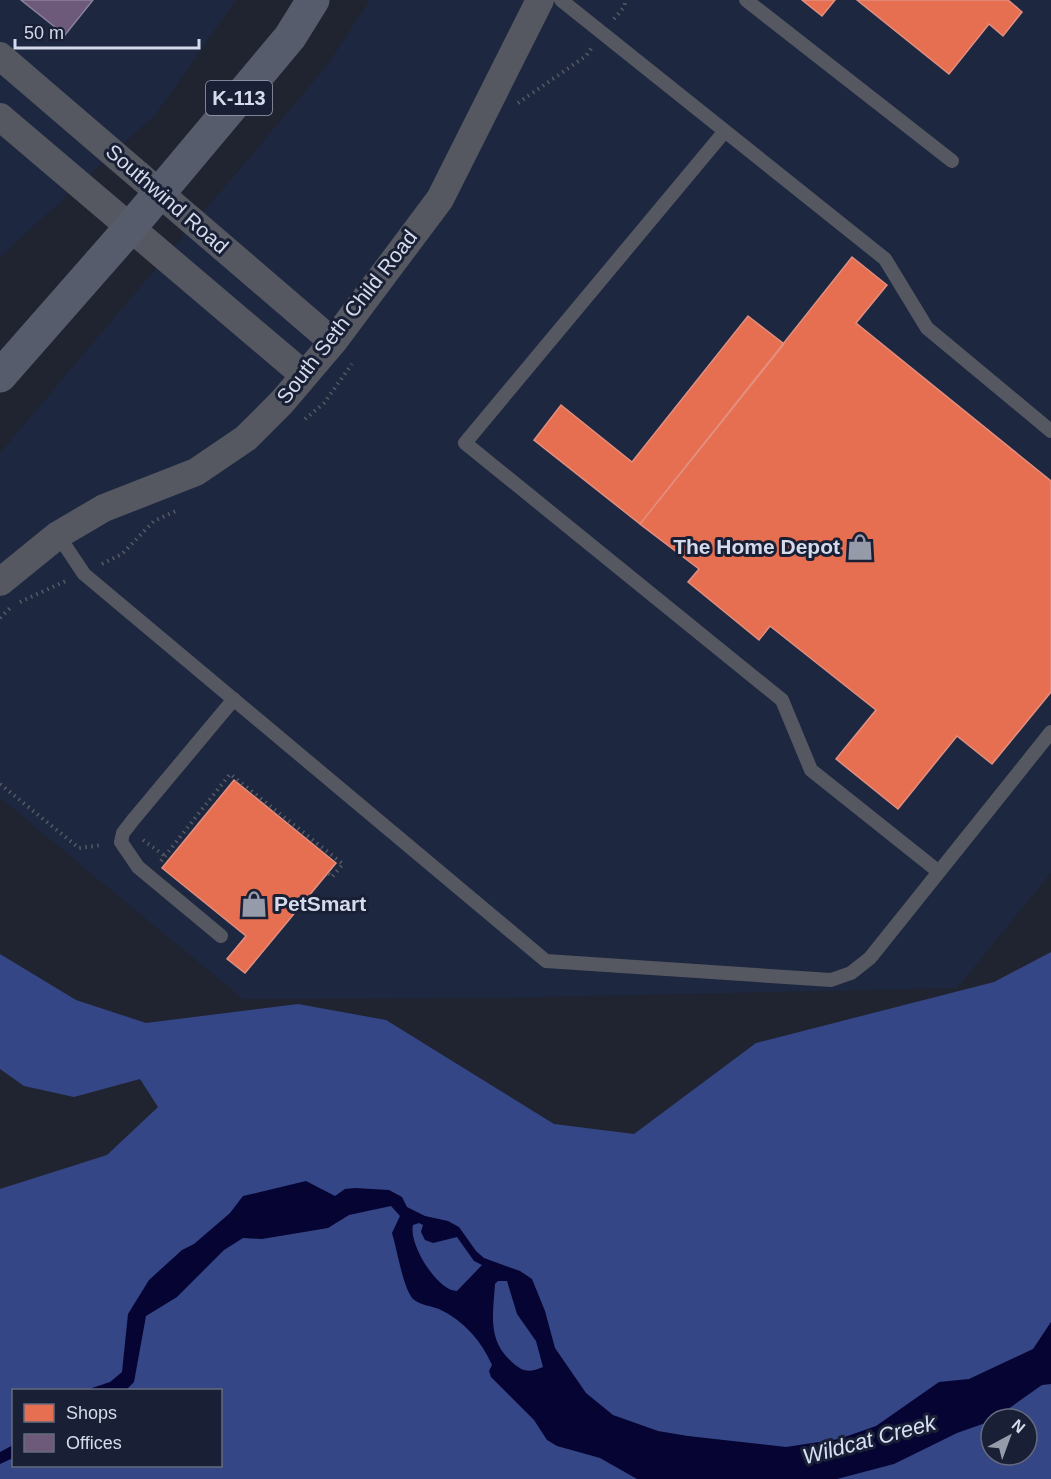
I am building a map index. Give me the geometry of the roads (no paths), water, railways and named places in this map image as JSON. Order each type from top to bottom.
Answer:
[{"type":"main road","name":"K-113","points":[[0,376],[130,228],[290,37],[313,0]]},
{"type":"street","name":"South Seth Child Road","points":[[0,582],[58,535],[104,508],[196,472],[246,438],[333,342],[440,199],[540,0]]},
{"type":"street","name":"Southwind Road","points":[[0,56],[333,342]]},
{"type":"street","points":[[0,117],[304,375]]},
{"type":"lane","points":[[561,0],[885,259],[927,328],[1051,431]]},
{"type":"lane","points":[[746,0],[952,161]]},
{"type":"lane","points":[[724,131],[465,443],[782,700],[811,770],[939,872]]},
{"type":"lane","points":[[58,535],[84,574],[546,961],[831,980],[850,973],[870,958],[1051,732]]},
{"type":"lane","points":[[221,936],[138,867],[121,842],[123,832],[234,699]]},
{"type":"water","name":"Wildcat Creek","points":[[306,1181],[335,1196],[345,1189],[389,1190],[402,1197],[407,1207],[425,1216],[448,1221],[459,1227],[476,1251],[484,1258],[520,1271],[532,1279],[545,1311],[555,1348],[586,1393],[613,1415],[658,1431],[688,1436],[786,1447],[839,1439],[876,1426],[939,1382],[969,1379],[1033,1349],[1051,1322],[1051,1384],[1042,1385],[1011,1407],[979,1407],[979,1425],[957,1433],[894,1464],[837,1479],[637,1479],[600,1458],[557,1446],[547,1440],[534,1420],[491,1377],[489,1371],[492,1365],[483,1347],[471,1332],[448,1314],[413,1299],[403,1278],[392,1233],[400,1216],[391,1206],[349,1215],[328,1228],[262,1239],[243,1238],[224,1250],[177,1297],[146,1316],[134,1382],[127,1389],[89,1389],[110,1382],[122,1372],[128,1314],[149,1280],[182,1250],[194,1244],[230,1213],[243,1196]],"holes":[[[419,1223],[423,1225],[421,1232],[425,1240],[433,1243],[457,1237],[474,1261],[482,1265],[457,1291],[449,1289],[433,1275],[419,1254],[413,1225]],[[498,1281],[507,1281],[517,1314],[536,1341],[543,1367],[531,1371],[521,1369],[505,1355],[499,1346],[495,1337],[493,1317],[495,1284]]]},
{"type":"water","points":[[12,1446],[12,1458],[0,1464],[0,1452]]},
{"type":"place","name":"The Home Depot","points":[[860,547]]},
{"type":"place","name":"PetSmart","points":[[254,904]]}]
